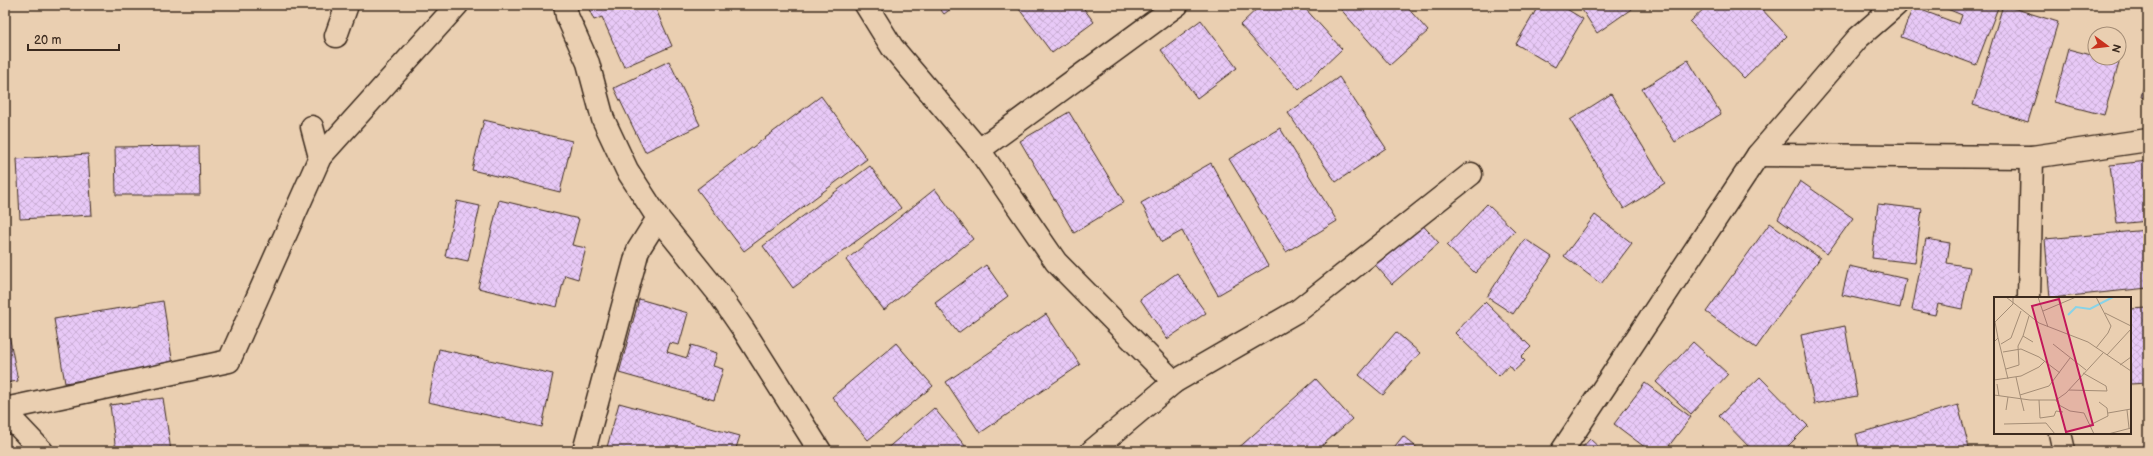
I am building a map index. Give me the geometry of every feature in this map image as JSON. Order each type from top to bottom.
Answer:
[{"type":"street","points":[[336,36],[347,5]]},
{"type":"street","points":[[5,409],[229,362],[320,157],[457,5]]},
{"type":"street","points":[[564,5],[567,16],[588,63],[603,119],[627,170],[658,218],[719,294],[743,329],[820,451]]},
{"type":"street","points":[[866,5],[892,47],[979,150],[1056,262],[1174,382]]},
{"type":"street","points":[[979,150],[1177,5]]},
{"type":"street","points":[[1562,451],[1758,155],[1858,38],[1896,5]]},
{"type":"street","points":[[312,127],[320,157]]},
{"type":"street","points":[[1758,155],[2032,157],[2148,140]]},
{"type":"street","points":[[2029,297],[2032,157]]},
{"type":"street","points":[[1092,451],[1174,382],[1299,310],[1470,174]]},
{"type":"street","points":[[584,451],[638,250],[658,218]]},
{"type":"street","points":[[5,412],[42,451]]},
{"type":"street","points":[[2060,434],[2064,451]]},
{"type":"building","points":[[587,5],[654,5],[672,46],[624,67],[602,17],[594,20]]},
{"type":"building","points":[[937,5],[956,5],[944,14]]},
{"type":"building","points":[[1016,5],[1081,5],[1094,22],[1052,53]]},
{"type":"building","points":[[1261,5],[1302,5],[1342,49],[1299,90],[1240,25]]},
{"type":"building","points":[[1337,5],[1405,5],[1428,31],[1390,65]]},
{"type":"building","points":[[1539,5],[1560,5],[1583,19],[1555,67],[1516,44]]},
{"type":"building","points":[[1579,5],[1637,5],[1597,33]]},
{"type":"building","points":[[1708,5],[1758,5],[1787,36],[1744,78],[1690,22]]},
{"type":"building","points":[[1946,5],[1999,5],[1976,65],[1901,37],[1913,7],[1959,24],[1962,15],[1945,8]]},
{"type":"building","points":[[2003,5],[2058,22],[2028,122],[1973,105]]},
{"type":"building","points":[[1201,20],[1237,68],[1197,98],[1161,50]]},
{"type":"building","points":[[2068,49],[2087,54],[2087,66],[2118,66],[2104,115],[2054,102]]},
{"type":"building","points":[[1688,60],[1721,114],[1675,142],[1642,89]]},
{"type":"building","points":[[669,61],[700,125],[645,152],[614,88]]},
{"type":"building","points":[[2148,69],[2148,99],[2141,97]]},
{"type":"building","points":[[1339,77],[1386,148],[1336,182],[1288,113]]},
{"type":"building","points":[[1611,94],[1665,183],[1624,209],[1570,120]]},
{"type":"building","points":[[821,96],[867,159],[744,251],[697,189]]},
{"type":"building","points":[[1069,112],[1124,202],[1074,233],[1020,141]]},
{"type":"building","points":[[484,120],[572,141],[560,192],[472,170]]},
{"type":"building","points":[[1280,128],[1337,221],[1286,252],[1229,159]]},
{"type":"building","points":[[199,146],[200,195],[116,195],[115,147]]},
{"type":"building","points":[[88,154],[92,215],[20,219],[17,159]]},
{"type":"building","points":[[2148,161],[2148,221],[2117,224],[2110,165]]},
{"type":"building","points":[[1211,163],[1268,266],[1218,295],[1182,231],[1162,242],[1141,203]]},
{"type":"building","points":[[870,166],[901,208],[793,288],[763,246]]},
{"type":"building","points":[[1800,181],[1853,218],[1827,254],[1778,219]]},
{"type":"building","points":[[935,189],[973,239],[884,310],[846,260]]},
{"type":"building","points":[[5,197],[8,257],[5,257]]},
{"type":"building","points":[[499,200],[579,219],[572,245],[586,248],[578,279],[565,275],[557,307],[478,288]]},
{"type":"building","points":[[457,201],[480,206],[468,261],[445,256]]},
{"type":"building","points":[[1487,204],[1515,231],[1475,273],[1447,246]]},
{"type":"building","points":[[1878,204],[1922,209],[1915,263],[1872,258]]},
{"type":"building","points":[[1595,215],[1632,243],[1601,284],[1564,256]]},
{"type":"building","points":[[1417,219],[1439,243],[1392,284],[1371,260]]},
{"type":"building","points":[[1770,223],[1820,258],[1756,348],[1706,312]]},
{"type":"building","points":[[2148,230],[2148,288],[2050,297],[2045,239]]},
{"type":"building","points":[[1525,239],[1552,257],[1513,314],[1487,297]]},
{"type":"building","points":[[1926,239],[1950,243],[1947,263],[1970,267],[1962,309],[1938,304],[1935,315],[1912,310]]},
{"type":"building","points":[[986,265],[1008,296],[958,333],[935,303]]},
{"type":"building","points":[[1849,266],[1906,279],[1900,308],[1842,295]]},
{"type":"building","points":[[1177,273],[1206,313],[1167,339],[1140,299]]},
{"type":"building","points":[[639,299],[688,313],[679,345],[670,343],[667,352],[687,358],[691,345],[717,353],[713,366],[723,369],[714,400],[619,373]]},
{"type":"building","points":[[163,301],[173,365],[65,383],[54,319]]},
{"type":"building","points":[[1485,302],[1531,347],[1521,357],[1525,361],[1514,371],[1509,365],[1499,376],[1455,333]]},
{"type":"building","points":[[2148,308],[2148,383],[2131,384],[2131,309]]},
{"type":"building","points":[[5,314],[18,381],[5,383]]},
{"type":"building","points":[[1046,314],[1080,365],[980,433],[946,382]]},
{"type":"building","points":[[1845,326],[1857,396],[1814,404],[1801,335]]},
{"type":"building","points":[[1396,332],[1420,353],[1383,395],[1359,375]]},
{"type":"building","points":[[1693,342],[1728,374],[1691,414],[1656,382]]},
{"type":"building","points":[[896,343],[933,386],[868,440],[832,397]]},
{"type":"building","points":[[439,349],[553,374],[542,427],[428,402]]},
{"type":"building","points":[[1760,377],[1808,426],[1783,451],[1753,451],[1719,416]]},
{"type":"building","points":[[1316,379],[1352,419],[1316,451],[1235,451]]},
{"type":"building","points":[[1645,383],[1691,417],[1665,451],[1650,451],[1614,424]]},
{"type":"building","points":[[163,398],[171,451],[116,451],[110,405]]},
{"type":"building","points":[[619,403],[740,436],[735,451],[606,451]]},
{"type":"building","points":[[1958,405],[1970,451],[1860,451],[1856,434]]},
{"type":"building","points":[[934,408],[966,447],[961,451],[884,451]]},
{"type":"building","points":[[1403,436],[1421,451],[1391,451]]},
{"type":"building","points":[[1590,439],[1603,451],[1579,451]]}]
